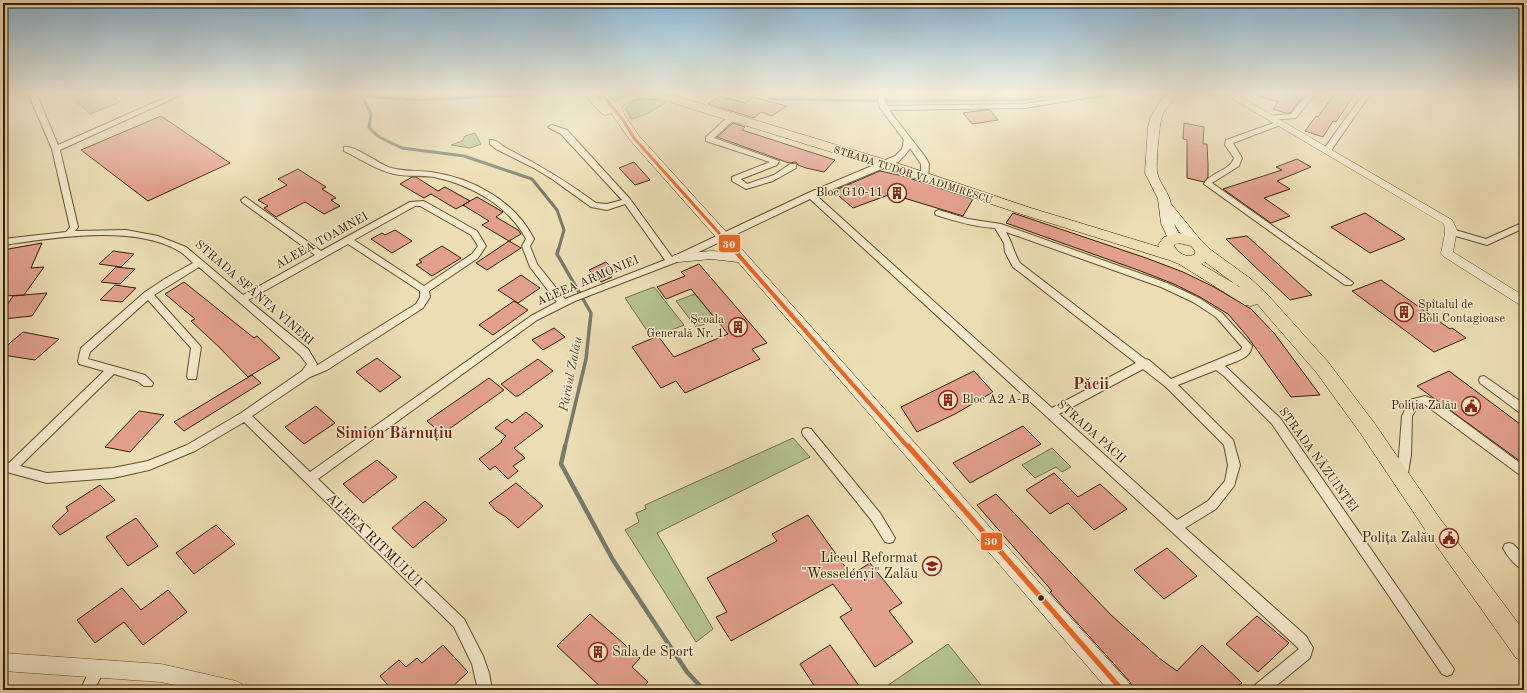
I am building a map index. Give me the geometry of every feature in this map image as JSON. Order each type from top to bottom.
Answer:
[{"type":"main road","points":[[619,125],[634,138],[723,236],[1122,690]]},
{"type":"main road","points":[[626,125],[634,138]]},
{"type":"main road","name":"STRADA TUDOR VLADIMIRESCU","points":[[756,125],[925,177],[1021,209],[1179,258],[1245,296],[1291,331]]},
{"type":"main road","points":[[1155,125],[1152,142],[1151,172],[1161,191],[1166,206],[1167,224],[1172,239],[1166,242],[1166,249],[1179,258],[1196,261],[1203,256],[1200,248],[1166,206]]},
{"type":"main road","name":"STRADA TUDOR VLADIMIRESCU","points":[[1127,241],[1185,238],[1245,283],[1269,305],[1322,367],[1354,409],[1401,479],[1524,650]]},
{"type":"main road","points":[[674,260],[716,254],[743,259]]},
{"type":"street","points":[[46,125],[56,150],[74,227],[70,234]]},
{"type":"street","points":[[56,150],[111,125]]},
{"type":"street","points":[[724,125],[709,138],[793,166],[787,171],[758,184],[746,187],[735,179],[774,163],[775,161]]},
{"type":"street","points":[[897,125],[925,164],[925,177]]},
{"type":"street","points":[[1265,125],[1229,142],[1229,145],[1238,158],[1236,164],[1210,180],[1208,184],[1348,283]]},
{"type":"street","points":[[1283,125],[1328,150],[1448,222],[1452,232],[1447,253],[1524,302]]},
{"type":"street","points":[[1328,150],[1345,125]]},
{"type":"street","points":[[552,127],[564,132],[627,201],[674,260]]},
{"type":"street","name":"ALEEA ARMONIEI","points":[[309,479],[534,318],[567,301],[674,260],[811,195],[900,156],[907,146],[908,140]]},
{"type":"street","points":[[493,142],[499,147],[556,177],[594,205],[607,207],[627,201]]},
{"type":"street","points":[[347,149],[392,171],[435,175],[475,188],[485,193],[512,213],[528,233],[530,239],[526,246],[533,265],[567,301]]},
{"type":"street","name":"STRADA PĂCII","points":[[811,195],[1300,641],[1306,648],[1305,654],[1260,690]]},
{"type":"street","points":[[245,200],[322,255]]},
{"type":"street","name":"ALEEA TOAMNEI","points":[[242,299],[413,204],[421,203],[474,233],[482,246],[474,256],[424,290]]},
{"type":"street","points":[[939,213],[964,222],[981,226],[998,226],[1164,284],[1196,300],[1219,315],[1247,346],[1246,351],[1243,354],[1170,384]]},
{"type":"street","points":[[1452,232],[1487,242],[1524,225]]},
{"type":"street","points":[[998,226],[1008,243],[1009,252],[1016,264],[1170,384],[1229,443],[1234,465],[1230,483],[1212,505],[1176,527]]},
{"type":"street","name":"STRADA SFÂNTA VINERI","points":[[3,242],[70,234],[126,233],[155,238],[183,249],[304,352],[312,364],[306,374]]},
{"type":"street","points":[[7,467],[47,478],[113,473],[149,465],[191,448],[245,416],[306,374],[324,367],[420,306],[425,297],[424,290],[415,286],[348,240]]},
{"type":"street","points":[[148,383],[141,378],[84,361],[85,351],[148,294],[169,280],[200,263]]},
{"type":"street","points":[[148,294],[196,347],[192,376]]},
{"type":"street","points":[[1051,413],[1144,363]]},
{"type":"street","name":"STRADA NĂZUINȚEI","points":[[1217,365],[1228,373],[1276,421],[1448,669]]},
{"type":"street","points":[[7,467],[113,369]]},
{"type":"street","points":[[1484,380],[1524,410]]},
{"type":"street","points":[[1401,479],[1405,455],[1407,416],[1414,402],[1425,400],[1524,472]]},
{"type":"street","name":"ALEEA RITMULUI","points":[[245,416],[459,623],[467,637],[482,686]]},
{"type":"street","points":[[807,432],[876,517],[889,538]]},
{"type":"street","points":[[1509,548],[1524,564]]},
{"type":"street","points":[[3,662],[161,673],[236,690]]},
{"type":"street","points":[[87,690],[99,668]]},
{"type":"green space","points":[[475,133],[481,144],[470,148],[451,145],[462,141],[465,136]]},
{"type":"green space","points":[[654,287],[684,325],[652,338],[625,298]]},
{"type":"green space","points":[[695,294],[716,320],[696,327],[676,301]]},
{"type":"green space","points":[[793,438],[810,457],[657,533],[713,629],[696,642],[625,530],[639,522],[636,513],[646,509],[645,505]]},
{"type":"green space","points":[[1052,448],[1071,467],[1062,472],[1056,467],[1035,478],[1022,465]]},
{"type":"green space","points":[[948,644],[985,690],[881,690]]},
{"type":"building","points":[[139,125],[175,125],[230,163],[148,201],[81,150]]},
{"type":"building","points":[[730,125],[740,125],[745,127],[742,130],[835,160],[824,172],[806,168],[798,165],[796,162],[789,163],[717,137]]},
{"type":"building","points":[[1184,125],[1204,127],[1203,144],[1207,144],[1208,177],[1204,182],[1187,178],[1187,140],[1183,139]]},
{"type":"building","points":[[1309,125],[1330,125],[1323,137],[1305,131]]},
{"type":"building","points":[[1297,159],[1311,167],[1277,181],[1290,189],[1264,198],[1290,216],[1271,223],[1223,189],[1282,170],[1276,167]]},
{"type":"building","points":[[634,162],[650,180],[635,185],[619,168]]},
{"type":"building","points":[[298,169],[326,187],[322,189],[336,198],[331,200],[340,206],[324,214],[305,202],[276,217],[264,208],[268,206],[258,200],[287,185],[278,179]]},
{"type":"building","name":"Bloc G10-11","points":[[880,171],[903,176],[973,199],[963,216],[891,194],[853,208],[833,191]]},
{"type":"building","points":[[412,177],[416,177],[438,191],[445,187],[470,201],[456,209],[431,194],[424,198],[400,184]]},
{"type":"building","points":[[477,197],[503,212],[496,217],[518,230],[521,234],[509,241],[482,225],[489,221],[463,205]]},
{"type":"building","points":[[1013,213],[1146,258],[1183,272],[1214,287],[1251,309],[1274,333],[1320,395],[1291,397],[1247,336],[1228,314],[1200,297],[1174,284],[1138,270],[1006,223]]},
{"type":"building","points":[[1365,213],[1405,239],[1370,253],[1331,227]]},
{"type":"building","points":[[395,230],[412,241],[392,253],[371,239],[382,233],[385,235]]},
{"type":"building","points":[[1247,236],[1312,295],[1290,300],[1226,239]]},
{"type":"building","points":[[509,241],[521,248],[487,270],[476,263]]},
{"type":"building","points":[[42,243],[31,268],[44,267],[24,295],[3,296],[3,250]]},
{"type":"building","points":[[442,246],[461,258],[432,276],[416,265],[422,262],[419,260]]},
{"type":"building","points":[[113,251],[134,254],[121,267],[99,264]]},
{"type":"building","points":[[606,262],[615,271],[609,274],[612,277],[601,282],[589,270]]},
{"type":"building","name":"Școala Generală Nr. 1","points":[[699,264],[767,343],[752,349],[760,359],[685,393],[676,381],[661,388],[632,347],[658,336],[674,357],[728,334],[691,289],[666,299],[657,287],[685,276],[681,272]]},
{"type":"building","points":[[116,267],[135,269],[120,284],[101,282]]},
{"type":"building","points":[[521,275],[540,288],[518,303],[498,290]]},
{"type":"building","name":"Spitalul de Boli Contagioase","points":[[1381,280],[1450,329],[1452,328],[1466,338],[1434,352],[1352,291]]},
{"type":"building","points":[[184,282],[254,338],[257,336],[280,358],[248,377],[191,321],[195,319],[165,294]]},
{"type":"building","points":[[115,285],[136,288],[122,302],[100,300]]},
{"type":"building","points":[[47,293],[32,316],[3,319],[3,311],[13,296]]},
{"type":"building","points":[[514,301],[528,310],[493,335],[479,325]]},
{"type":"building","points":[[554,328],[565,337],[543,350],[532,340]]},
{"type":"building","points":[[23,332],[59,339],[35,360],[3,355],[3,349]]},
{"type":"building","points":[[377,358],[401,377],[380,392],[356,372]]},
{"type":"building","points":[[538,359],[553,371],[518,396],[515,396],[501,384]]},
{"type":"building","name":"Bloc A2 A-B","points":[[974,371],[993,392],[955,414],[917,432],[901,407]]},
{"type":"building","name":"Poliția Zalău","points":[[1449,371],[1524,427],[1524,464],[1417,386]]},
{"type":"building","points":[[252,375],[261,383],[184,431],[174,422]]},
{"type":"building","points":[[489,378],[504,390],[442,434],[427,421]]},
{"type":"building","points":[[316,406],[335,423],[304,444],[285,427]]},
{"type":"building","points":[[139,411],[164,415],[130,452],[105,447]]},
{"type":"building","points":[[526,412],[543,426],[514,448],[525,458],[513,466],[518,471],[508,479],[495,466],[490,470],[479,459],[502,442],[501,441],[506,436],[495,428],[507,419],[512,423]]},
{"type":"building","points":[[1023,426],[1041,444],[970,483],[953,463]]},
{"type":"building","points":[[377,460],[397,477],[363,503],[343,484]]},
{"type":"building","points":[[1054,473],[1078,497],[1100,484],[1127,509],[1094,530],[1068,503],[1050,514],[1026,490]]},
{"type":"building","points":[[516,483],[543,506],[518,528],[506,517],[496,511],[489,503]]},
{"type":"building","points":[[100,485],[115,500],[60,535],[52,526],[68,511],[66,507]]},
{"type":"building","points":[[996,494],[1111,615],[1159,658],[1177,671],[1202,645],[1242,683],[1231,690],[1134,690],[1130,682],[1050,592],[1052,591],[977,505]]},
{"type":"building","points":[[425,501],[447,520],[413,548],[392,528]]},
{"type":"building","points":[[808,515],[851,575],[870,563],[902,603],[889,611],[913,642],[875,667],[840,617],[852,610],[833,584],[731,641],[716,617],[727,612],[707,578],[777,541],[772,534]]},
{"type":"building","points":[[136,518],[158,546],[128,566],[106,537]]},
{"type":"building","points":[[216,525],[235,544],[194,574],[176,553]]},
{"type":"building","points":[[1167,548],[1197,576],[1164,599],[1134,570]]},
{"type":"building","points":[[122,588],[141,610],[168,590],[187,612],[143,645],[124,622],[95,643],[77,620]]},
{"type":"building","name":"Sala de Sport","points":[[590,614],[640,658],[632,667],[648,682],[640,690],[604,690],[557,646]]},
{"type":"building","points":[[1257,616],[1289,643],[1258,672],[1226,644]]},
{"type":"building","points":[[443,645],[468,672],[449,690],[392,690],[380,676],[399,660],[406,667],[417,658],[422,663]]},
{"type":"building","points":[[830,645],[862,690],[817,690],[800,664]]},
{"type":"waterway","name":"Pârâul Zalău","points":[[369,125],[369,128],[379,137],[402,148],[464,156],[532,179],[557,210],[564,230],[558,251]]},
{"type":"waterway","name":"Pârâul Zalău","points":[[558,250],[557,254],[591,313],[586,359],[565,447]]},
{"type":"waterway","name":"Pârâul Zalău","points":[[565,446],[561,464],[613,560],[687,672],[704,690]]},
{"type":"transit line","name":"30","points":[[626,125],[634,138],[733,248],[1122,690]]},
{"type":"place","name":"Bloc G10-11","points":[[897,193]]},
{"type":"place","name":"Spitalul de Boli Contagioase","points":[[1404,312]]},
{"type":"place","name":"Școala Generală Nr. 1","points":[[738,327]]},
{"type":"place","name":"Bloc A2 A-B","points":[[948,400]]},
{"type":"place","name":"Poliția Zalău","points":[[1471,406]]},
{"type":"place","name":"Polița Zalău","points":[[1449,538]]},
{"type":"place","name":"Liceul Reformat \"Wesselényi\" Zalău","points":[[932,566]]},
{"type":"place","name":"Sala de Sport","points":[[598,652]]},
{"type":"district","name":"Păcii","points":[[1091,385]]},
{"type":"district","name":"Simion Bărnuțiu","points":[[394,434]]}]
